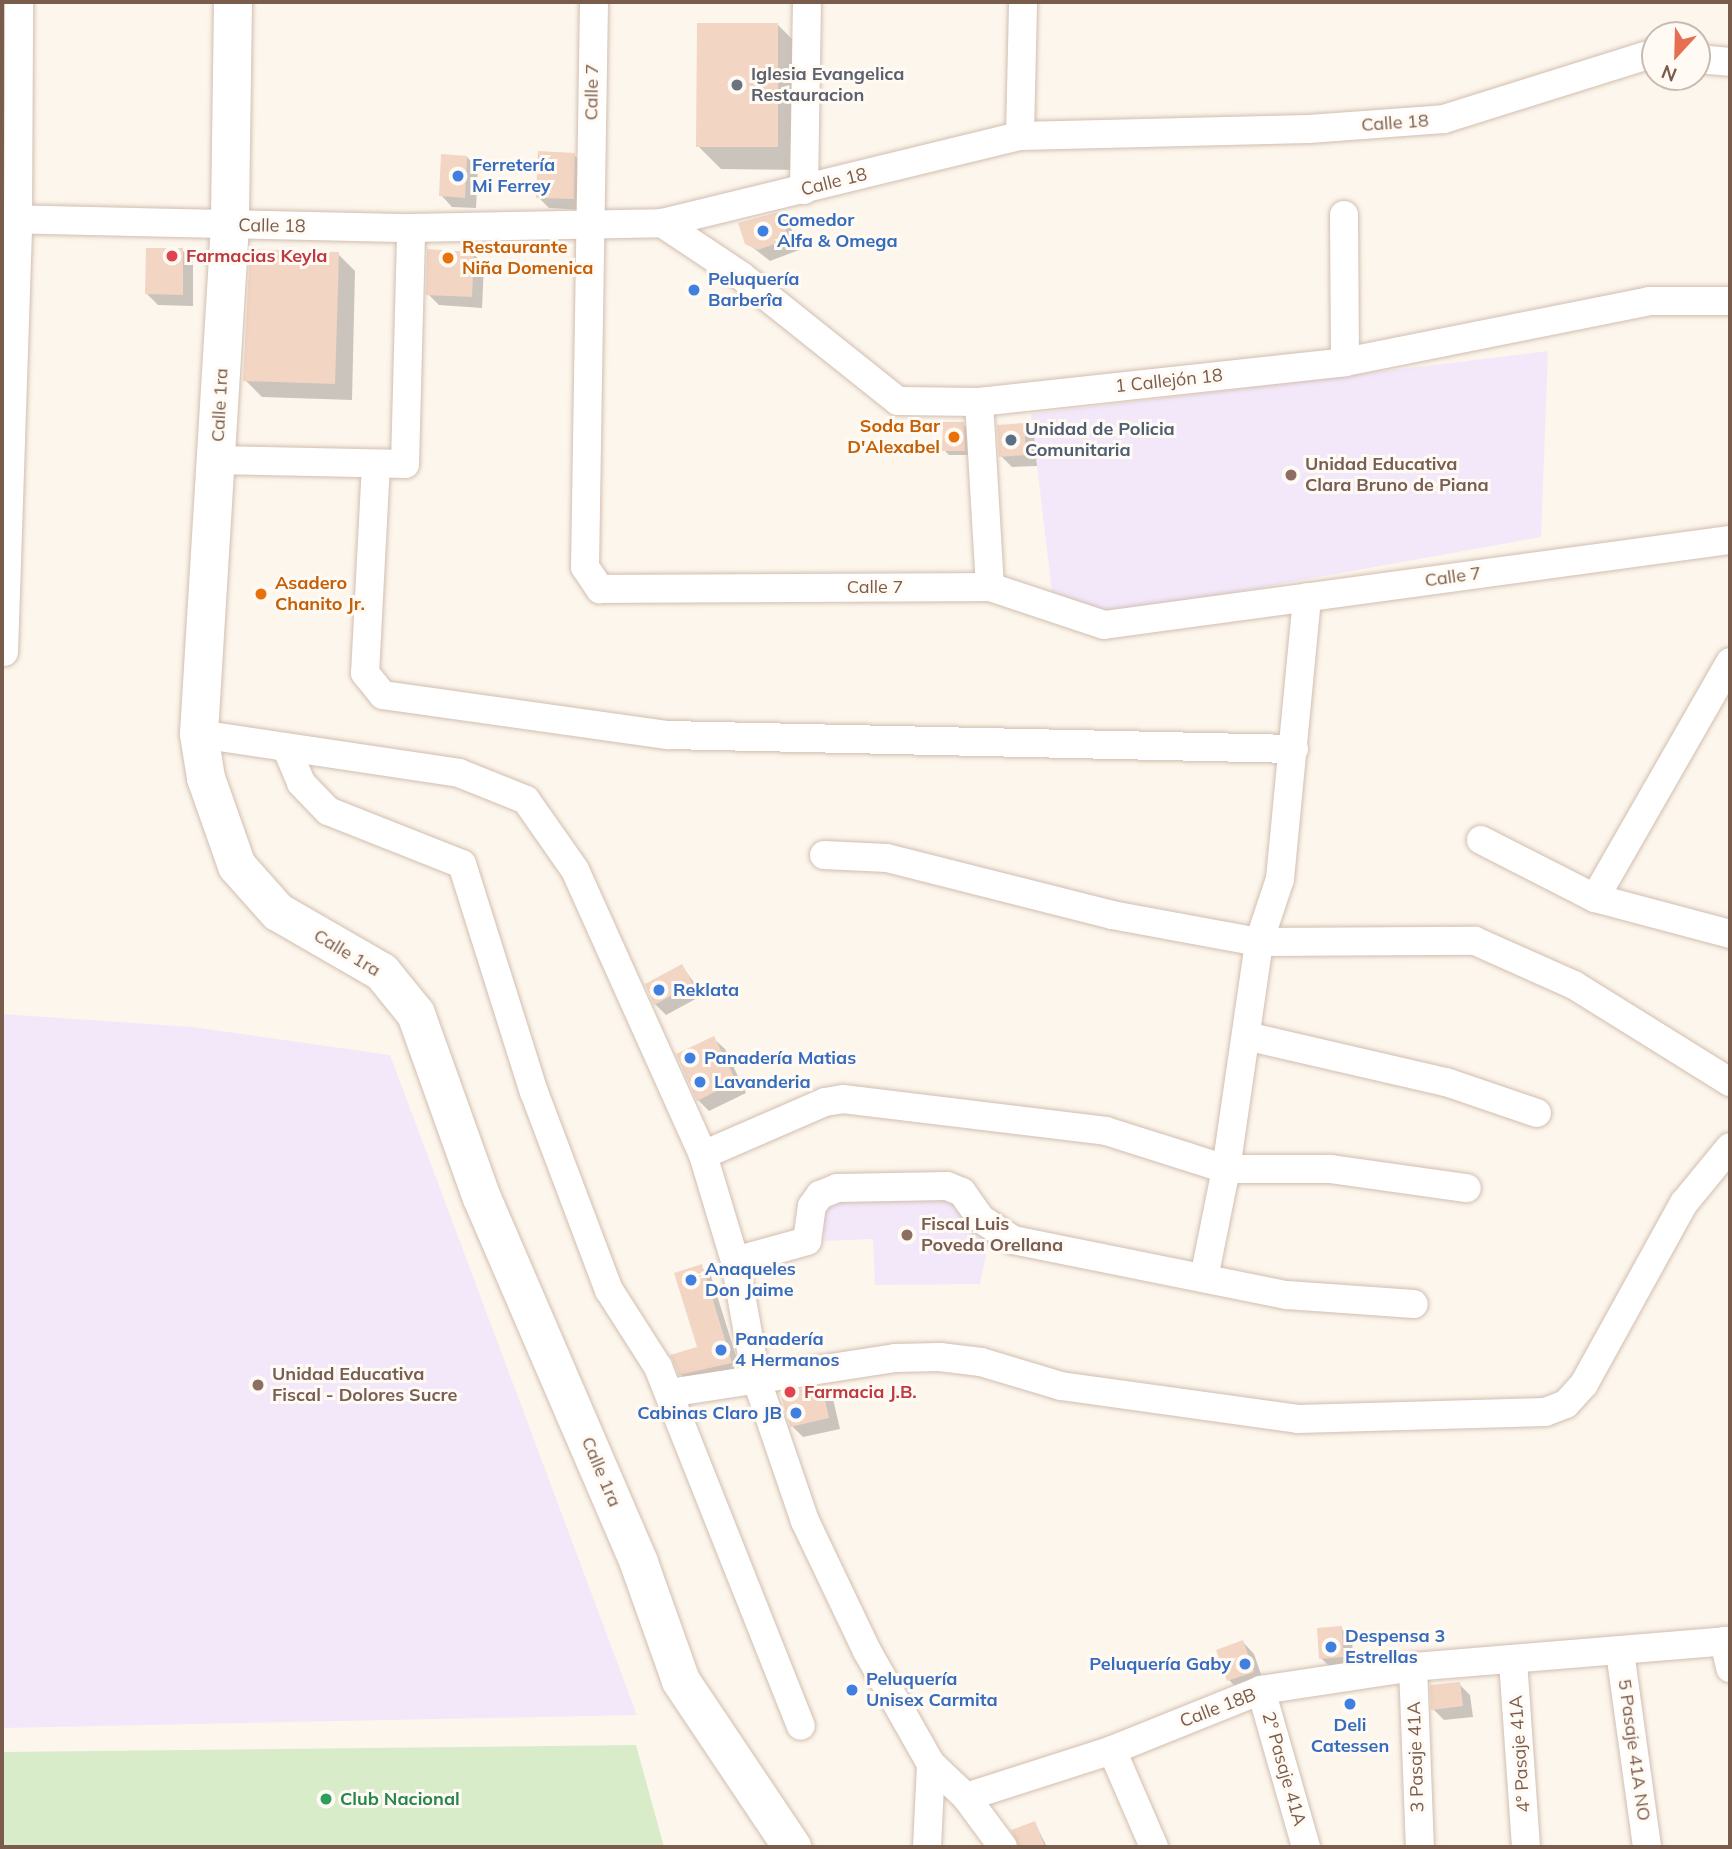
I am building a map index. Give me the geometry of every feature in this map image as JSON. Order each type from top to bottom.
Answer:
[{"type":"street","points":[[4,652],[10,219],[19,2]]},
{"type":"street","name":"Calle 1ra","points":[[233,2],[230,225],[199,734],[206,778],[237,866],[278,912],[382,972],[416,1014],[482,1198],[639,1563],[681,1681],[792,1847]]},
{"type":"street","name":"Calle 7","points":[[594,2],[585,568],[590,580],[600,589],[990,587],[1104,625],[1730,540]]},
{"type":"street","points":[[804,190],[807,2]]},
{"type":"street","points":[[1020,136],[1023,2]]},
{"type":"street","name":"Calle 18","points":[[10,219],[411,228],[589,221],[662,223],[1020,136],[1310,129],[1444,119],[1641,57]]},
{"type":"street","points":[[1711,61],[1730,62]]},
{"type":"street","points":[[1344,215],[1345,362]]},
{"type":"street","name":"1 Callejón 18","points":[[662,223],[740,275],[898,401],[979,402],[1345,362],[1649,301],[1730,301]]},
{"type":"street","points":[[217,460],[405,464],[411,228]]},
{"type":"street","points":[[979,402],[990,587]]},
{"type":"street","points":[[376,464],[365,673],[383,695],[668,735],[1294,749]]},
{"type":"street","points":[[1203,1278],[1226,1169],[1259,942],[1280,879],[1307,597]]},
{"type":"street","points":[[1595,898],[1730,662]]},
{"type":"street","points":[[199,734],[459,773],[526,800],[575,870],[703,1155],[736,1261],[756,1378],[805,1521],[867,1651],[930,1764],[966,1797],[1003,1847]]},
{"type":"street","points":[[286,747],[301,783],[328,811],[461,864],[534,1092],[609,1290],[669,1392],[801,1726]]},
{"type":"street","points":[[1481,840],[1595,898],[1729,931]]},
{"type":"street","points":[[824,855],[887,858],[1112,915],[1259,942],[1475,941],[1574,985],[1730,1082]]},
{"type":"street","points":[[1245,1036],[1446,1082],[1537,1113]]},
{"type":"street","points":[[703,1155],[843,1099],[1106,1131],[1226,1169],[1331,1169],[1467,1188]]},
{"type":"street","points":[[669,1392],[895,1357],[940,1357],[981,1362],[1061,1386],[1298,1419],[1545,1412],[1566,1404],[1584,1384],[1684,1203],[1730,1147]]},
{"type":"street","points":[[736,1261],[807,1241],[811,1206],[820,1195],[836,1188],[947,1186],[962,1192],[981,1219],[1013,1240],[1287,1294],[1414,1304]]},
{"type":"street","points":[[1727,1641],[1730,1668]]},
{"type":"street","name":"Calle 18B","points":[[966,1797],[1112,1750],[1261,1690],[1413,1667],[1513,1661],[1727,1641]]},
{"type":"street","name":"5 Pasaje 41A NO","points":[[1620,1652],[1647,1847]]},
{"type":"street","name":"4° Pasaje 41A","points":[[1513,1661],[1526,1847]]},
{"type":"street","name":"3 Pasaje 41A","points":[[1413,1667],[1420,1847]]},
{"type":"street","name":"2° Pasaje 41A","points":[[1261,1690],[1306,1847]]},
{"type":"street","points":[[1112,1750],[1154,1847]]},
{"type":"street","points":[[927,1847],[930,1764]]},
{"type":"shaded area","name":"Unidad Educativa Clara Bruno de Piana","points":[[1548,351],[1541,537],[1108,615],[1052,593],[1031,414]]},
{"type":"shaded area","name":"Unidad Educativa Fiscal - Dolores Sucre","points":[[2,1014],[192,1027],[390,1055],[637,1715],[2,1728]]},
{"type":"shaded area","name":"Fiscal Luis Poveda Orellana","points":[[947,1188],[991,1231],[980,1284],[875,1285],[873,1239],[825,1241],[821,1196]]},
{"type":"green space","name":"Club Nacional","points":[[636,1745],[664,1847],[2,1847],[2,1752]]},
{"type":"building","name":"Iglesia Evangelica Restauracion","points":[[697,23],[778,23],[778,147],[696,147]]},
{"type":"building","points":[[538,151],[575,153],[574,199],[536,198]]},
{"type":"building","points":[[441,154],[467,156],[465,198],[439,196]]},
{"type":"building","name":"Comedor Alfa & Omega","points":[[779,212],[789,239],[758,250],[745,244],[738,223]]},
{"type":"building","points":[[146,248],[183,248],[183,295],[145,294]]},
{"type":"building","points":[[250,249],[339,252],[335,384],[243,381]]},
{"type":"building","points":[[427,249],[474,252],[472,297],[426,295]]},
{"type":"building","name":"Soda Bar D'Alexabel","points":[[943,422],[964,422],[965,451],[942,451]]},
{"type":"building","name":"Unidad de Policia Comunitaria","points":[[1024,423],[1026,455],[999,457],[997,425]]},
{"type":"building","points":[[682,964],[693,984],[654,1005],[645,984]]},
{"type":"building","points":[[714,1036],[736,1081],[697,1101],[676,1054]]},
{"type":"building","points":[[702,1264],[732,1363],[679,1375],[670,1355],[697,1347],[674,1273]]},
{"type":"building","points":[[822,1386],[829,1418],[790,1427],[780,1393]]},
{"type":"building","points":[[1342,1626],[1343,1657],[1319,1659],[1317,1628]]},
{"type":"building","points":[[1243,1640],[1254,1672],[1227,1681],[1216,1650]]},
{"type":"building","points":[[1460,1682],[1463,1706],[1431,1710],[1430,1685]]},
{"type":"building","points":[[1035,1821],[1045,1847],[1019,1847],[1011,1830]]},
{"type":"place","name":"Iglesia Evangelica Restauracion","points":[[737,85]]},
{"type":"place","name":"Ferretería Mi Ferrey","points":[[458,176]]},
{"type":"place","name":"Comedor Alfa & Omega","points":[[763,231]]},
{"type":"place","name":"Farmacias Keyla","points":[[172,256]]},
{"type":"place","name":"Restaurante Niña Domenica","points":[[448,258]]},
{"type":"place","name":"Peluquería Barberîa","points":[[694,290]]},
{"type":"place","name":"Soda Bar D'Alexabel","points":[[954,437]]},
{"type":"place","name":"Unidad de Policia Comunitaria","points":[[1011,440]]},
{"type":"place","name":"Unidad Educativa Clara Bruno de Piana","points":[[1291,475]]},
{"type":"place","name":"Asadero Chanito Jr.","points":[[261,594]]},
{"type":"place","name":"Reklata","points":[[659,990]]},
{"type":"place","name":"Panadería Matias","points":[[690,1058]]},
{"type":"place","name":"Lavanderia","points":[[700,1082]]},
{"type":"place","name":"Fiscal Luis Poveda Orellana","points":[[907,1235]]},
{"type":"place","name":"Anaqueles Don Jaime","points":[[691,1280]]},
{"type":"place","name":"Panadería 4 Hermanos","points":[[721,1350]]},
{"type":"place","name":"Unidad Educativa Fiscal - Dolores Sucre","points":[[258,1385]]},
{"type":"place","name":"Farmacia J.B.","points":[[790,1392]]},
{"type":"place","name":"Cabinas Claro JB","points":[[796,1413]]},
{"type":"place","name":"Despensa 3 Estrellas","points":[[1331,1647]]},
{"type":"place","name":"Peluquería Gaby","points":[[1245,1664]]},
{"type":"place","name":"Peluquería Unisex Carmita","points":[[852,1690]]},
{"type":"place","name":"Deli Catessen","points":[[1350,1704]]},
{"type":"place","name":"Club Nacional","points":[[326,1799]]}]
